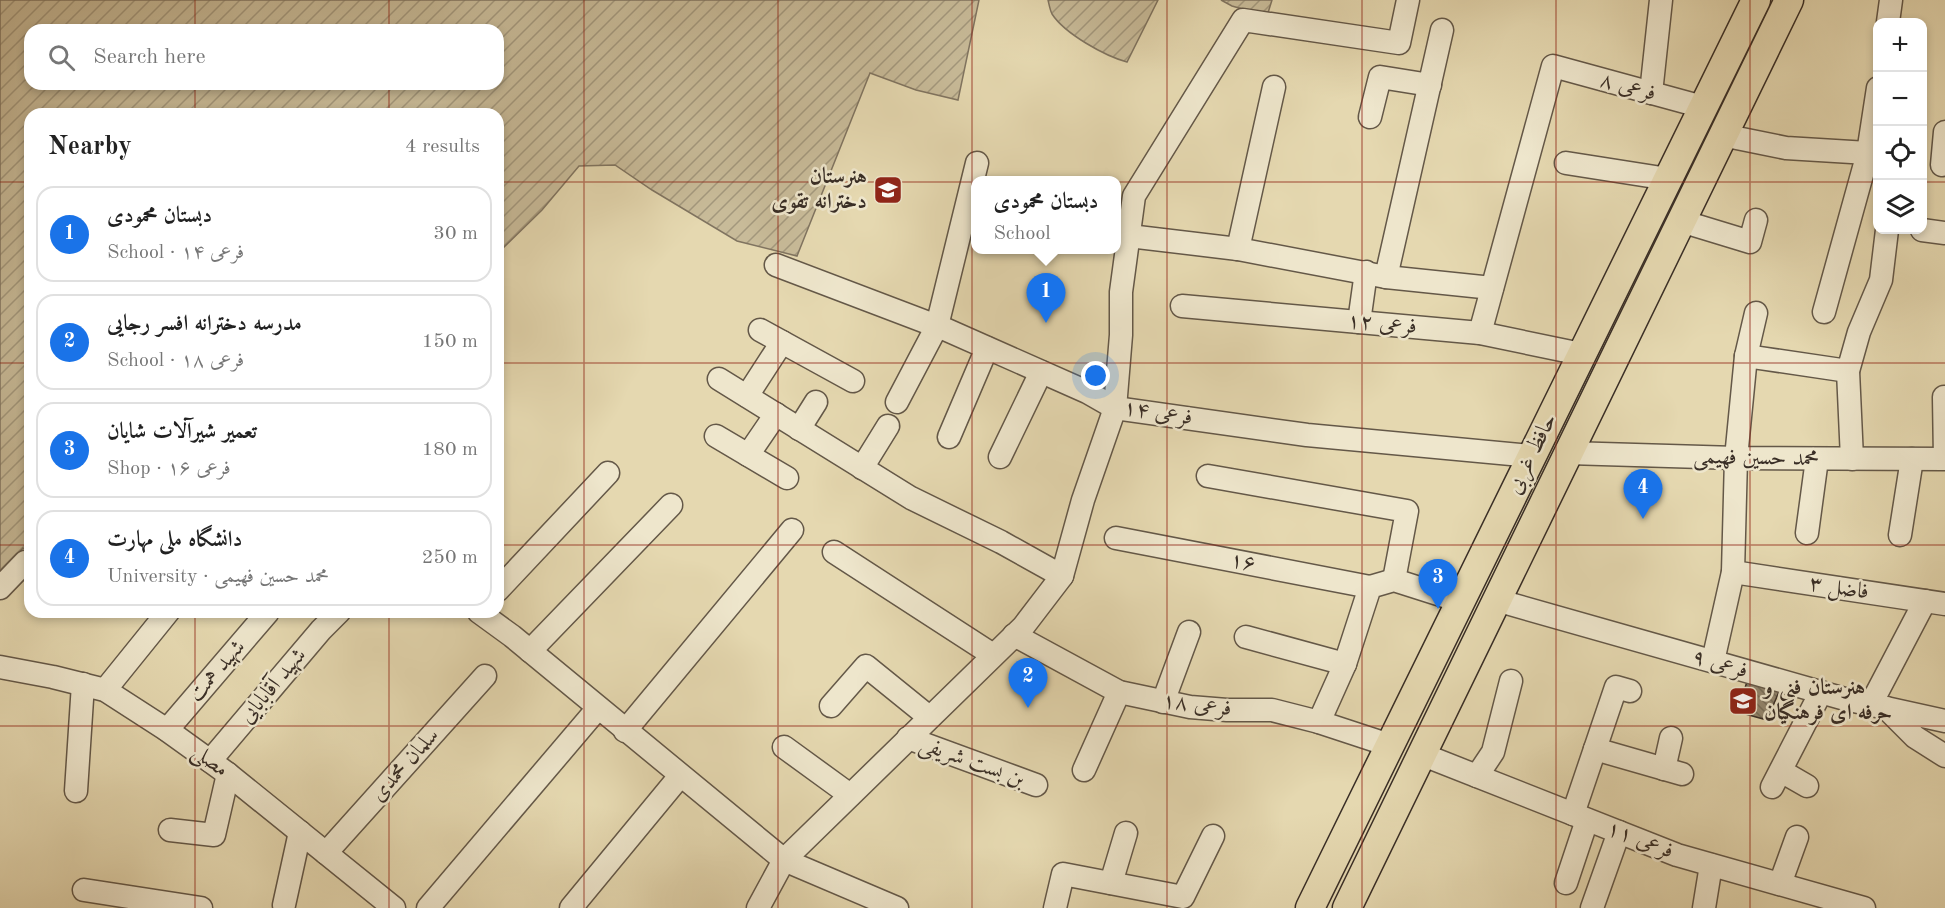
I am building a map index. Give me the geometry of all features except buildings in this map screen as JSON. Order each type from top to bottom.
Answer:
[{"type":"main road","name":"حافظ غربی","points":[[1316,908],[1329,869],[1389,745],[1756,0]]},
{"type":"main road","name":"حافظ غربی","points":[[1353,896],[1789,0]]},
{"type":"main road","points":[[1639,237],[1666,252]]},
{"type":"main road","points":[[1329,869],[1336,882],[1353,896]]},
{"type":"street","points":[[758,908],[784,860],[1023,627],[1062,576],[1083,500],[1115,408],[1121,335],[1121,292],[1134,196],[1243,20],[1399,43],[1408,0]]},
{"type":"street","points":[[1650,93],[1661,0]]},
{"type":"street","points":[[1889,18],[1891,0]]},
{"type":"street","points":[[1359,322],[1376,274],[1430,85],[1442,30]]},
{"type":"street","name":"فرعی ۸","points":[[1492,288],[1553,66],[1703,107]]},
{"type":"street","points":[[1370,117],[1380,77],[1430,85]]},
{"type":"street","points":[[1238,249],[1274,87]]},
{"type":"street","points":[[1937,165],[1945,132]]},
{"type":"street","points":[[1722,135],[1786,148],[1873,156],[1824,312]]},
{"type":"street","points":[[974,176],[977,163]]},
{"type":"street","points":[[1566,163],[1668,179]]},
{"type":"street","points":[[897,402],[937,326],[971,187]]},
{"type":"street","points":[[1681,220],[1750,242],[1756,220]]},
{"type":"street","points":[[1927,231],[1945,233]]},
{"type":"street","points":[[1852,459],[1848,371],[1859,332],[1881,280],[1887,234]]},
{"type":"street","points":[[1129,236],[1238,249],[1376,274],[1492,288],[1480,333]]},
{"type":"street","name":"فرعی ۱۴","points":[[777,265],[937,326],[1115,408],[1306,435],[1531,456]]},
{"type":"street","name":"فرعی ۱۲","points":[[1182,306],[1480,333],[1581,354]]},
{"type":"street","points":[[1713,661],[1733,572],[1737,458],[1746,356],[1756,313]]},
{"type":"street","points":[[760,330],[853,381]]},
{"type":"street","points":[[747,396],[782,342]]},
{"type":"street","points":[[949,437],[987,348]]},
{"type":"street","points":[[1746,356],[1848,371]]},
{"type":"street","points":[[1000,457],[1041,372]]},
{"type":"street","points":[[719,379],[911,498],[1001,542],[1062,576]]},
{"type":"street","points":[[1944,397],[1945,459]]},
{"type":"street","points":[[799,429],[816,402]]},
{"type":"street","points":[[748,455],[776,414]]},
{"type":"street","points":[[862,468],[888,426]]},
{"type":"street","points":[[716,436],[787,478]]},
{"type":"street","name":"محمد حسین فهیمی","points":[[1568,453],[1737,458],[1945,459]]},
{"type":"street","points":[[1807,533],[1817,459]]},
{"type":"street","points":[[1900,535],[1912,459]]},
{"type":"street","points":[[504,584],[608,473]]},
{"type":"street","points":[[1208,476],[1407,511],[1382,583],[1319,722]]},
{"type":"street","points":[[530,651],[671,505]]},
{"type":"street","points":[[625,731],[792,530]]},
{"type":"street","name":"۱۶","points":[[1116,538],[1382,583],[1460,601]]},
{"type":"street","points":[[834,552],[993,655]]},
{"type":"street","points":[[0,588],[24,563]]},
{"type":"street","name":"فاضل ۳","points":[[1733,572],[1935,603]]},
{"type":"street","name":"فرعی ۹","points":[[1496,600],[1821,692],[1945,721]]},
{"type":"street","points":[[1935,603],[1878,706],[1915,737],[1945,756]]},
{"type":"street","points":[[105,690],[163,618]]},
{"type":"street","name":"شهید همت","points":[[167,730],[263,618]]},
{"type":"street","name":"شهید آقابابایی","points":[[210,760],[333,618]]},
{"type":"street","points":[[487,618],[784,860],[897,908]]},
{"type":"street","points":[[1163,702],[1189,632]]},
{"type":"street","name":"فرعی ۱۸","points":[[1014,635],[1119,692],[1163,702],[1227,710],[1272,710],[1319,722],[1389,745]]},
{"type":"street","points":[[1246,638],[1345,664]]},
{"type":"street","points":[[831,706],[866,666],[929,717]]},
{"type":"street","name":"مصلی","points":[[0,667],[53,676],[105,690],[210,760],[394,908]]},
{"type":"street","name":"سلمان محمدی","points":[[326,853],[485,676]]},
{"type":"street","points":[[1477,776],[1493,752],[1511,681]]},
{"type":"street","points":[[76,791],[83,684]]},
{"type":"street","points":[[1566,883],[1595,749],[1616,687],[1630,691]]},
{"type":"street","points":[[1084,770],[1119,692]]},
{"type":"street","points":[[1808,786],[1776,779],[1821,692]]},
{"type":"street","points":[[428,908],[598,708]]},
{"type":"street","name":"بن بست شریفی","points":[[908,738],[1036,785]]},
{"type":"street","points":[[1595,749],[1673,772],[1671,738]]},
{"type":"street","points":[[784,747],[850,795]]},
{"type":"street","name":"فرعی ۱۱","points":[[1421,754],[1677,855],[1864,908]]},
{"type":"street","points":[[170,830],[214,835],[228,774]]},
{"type":"street","points":[[571,908],[680,776]]},
{"type":"street","points":[[284,905],[300,832]]},
{"type":"street","points":[[1592,908],[1619,832]]},
{"type":"street","points":[[1111,884],[1126,833]]},
{"type":"street","points":[[1054,908],[1063,874],[1183,897],[1213,836]]},
{"type":"street","points":[[1780,884],[1797,837]]},
{"type":"street","points":[[1704,908],[1711,865]]},
{"type":"street","points":[[84,890],[201,908]]},
{"type":"shaded area","points":[[0,0],[979,0],[958,100],[916,90],[870,73],[797,256],[737,241],[615,165],[579,166],[542,210],[504,247],[504,108],[24,108],[23,548],[0,575]]},
{"type":"shaded area","points":[[1048,0],[1158,0],[1127,62],[1108,55],[1066,29],[1052,14]]},
{"type":"shaded area","points":[[1221,0],[1272,0],[1267,16],[1232,6]]},
{"type":"place","name":"هنرستان دخترانه تقوی","points":[[888,190]]},
{"type":"place","name":"دبستان محمودی","points":[[1046,323]]},
{"type":"place","name":"دانشگاه ملی مهارت","points":[[1643,519]]},
{"type":"place","name":"تعمیر شیرآلات شایان","points":[[1438,609]]},
{"type":"place","name":"هنرستان فنی و حرفه ای فرهنگیان","points":[[1743,701]]},
{"type":"place","name":"مدرسه دخترانه افسر رجایی","points":[[1028,708]]}]
